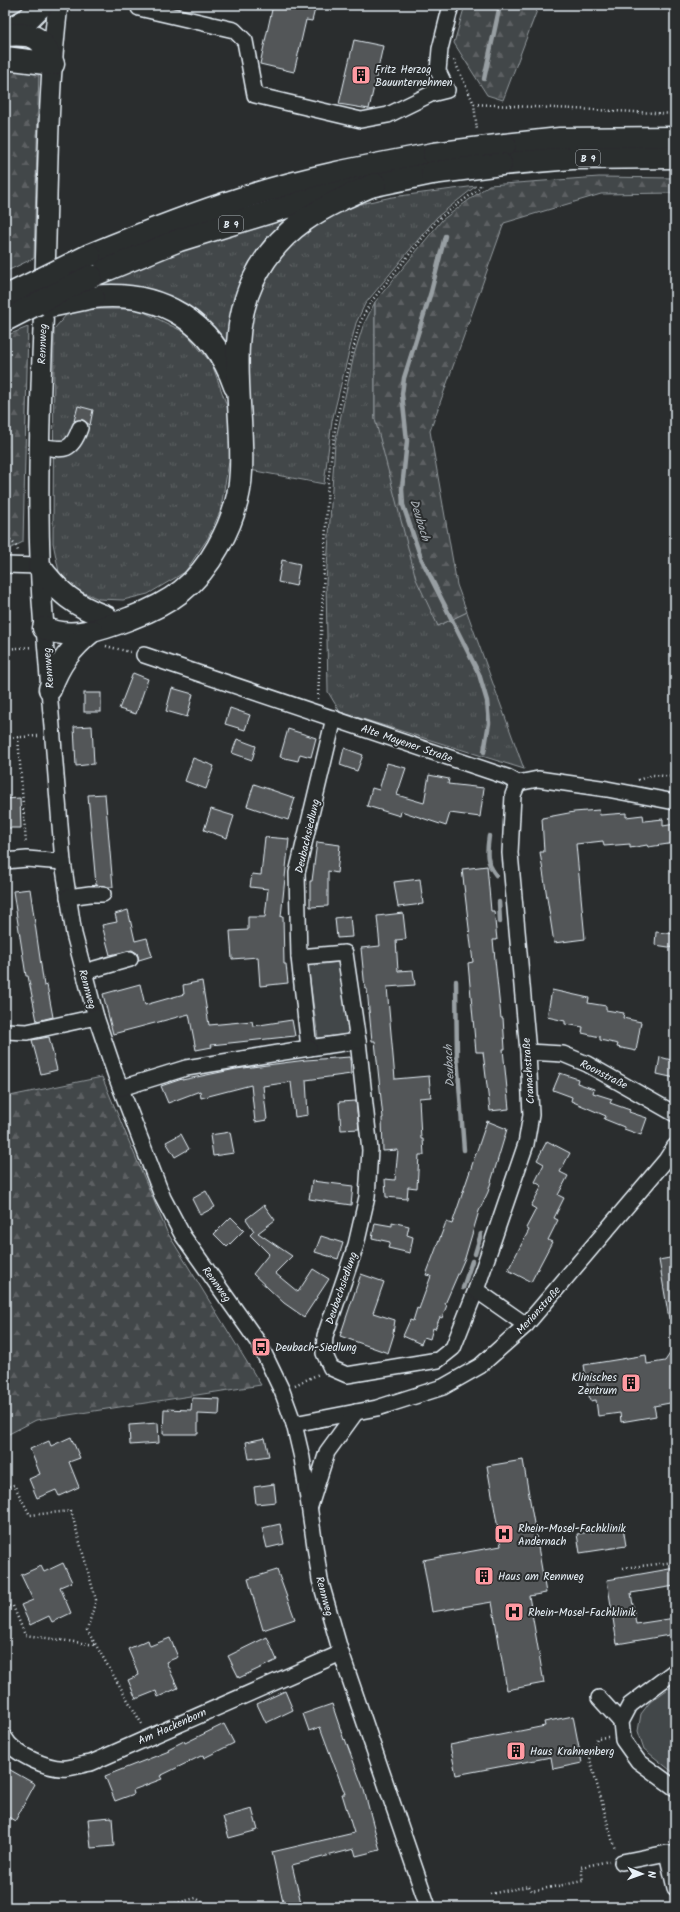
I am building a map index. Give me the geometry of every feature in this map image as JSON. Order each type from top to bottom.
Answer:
[{"type":"highway","points":[[5,33],[28,18],[42,5]]},
{"type":"highway","points":[[5,33],[27,34],[41,40],[47,49],[53,64],[5,58]]},
{"type":"highway","name":"B 9","points":[[6,296],[91,276],[174,221],[241,198],[370,165],[433,164],[503,155],[560,139],[675,138]]},
{"type":"highway","name":"B 9","points":[[503,155],[572,158],[675,157]]},
{"type":"highway","name":"B 9","points":[[5,320],[91,276],[179,240],[322,196],[375,184],[433,164]]},
{"type":"highway","points":[[50,689],[60,665],[67,654],[100,631],[174,599],[186,589],[205,568],[223,538],[238,497],[241,473],[238,370],[241,322],[252,282],[271,250],[296,225],[342,198],[375,184]]},
{"type":"highway","points":[[91,276],[123,296],[149,300],[169,308],[207,336],[219,352],[235,385],[239,404]]},
{"type":"highway","points":[[31,565],[66,596],[90,611],[100,631]]},
{"type":"highway","points":[[44,628],[52,632],[66,633],[100,631]]},
{"type":"main road","name":"Rennweg","points":[[44,628],[31,565],[38,515],[39,446],[53,64],[58,5]]},
{"type":"street","points":[[139,8],[234,30],[245,41],[255,94],[361,120],[388,115],[431,94],[447,90],[438,71],[440,48],[451,5]]},
{"type":"street","points":[[39,446],[59,449],[67,448],[75,442],[80,428]]},
{"type":"street","points":[[5,565],[31,565]]},
{"type":"street","name":"Rennweg","points":[[44,628],[54,734],[63,862],[74,934],[96,1017],[121,1088],[163,1198],[178,1227],[260,1345],[282,1391],[294,1424],[302,1458],[320,1580],[341,1652],[428,1907]]},
{"type":"street","name":"Alte Mayener Straße","points":[[144,655],[317,714],[334,718],[506,777],[518,783]]},
{"type":"street","name":"Deubachsiedlung","points":[[309,1048],[299,957],[297,873],[334,718]]},
{"type":"street","points":[[518,783],[538,779],[607,789],[675,802]]},
{"type":"street","name":"Cranachstraße","points":[[476,1290],[526,1144],[531,1115],[528,1052],[510,853],[513,795],[518,783]]},
{"type":"street","points":[[5,862],[27,859],[63,862]]},
{"type":"street","points":[[68,897],[103,894]]},
{"type":"street","name":"Deubachsiedlung","points":[[299,957],[345,954],[358,1041],[370,1150],[367,1197],[356,1245],[325,1336],[324,1353],[331,1368]]},
{"type":"street","points":[[84,972],[130,959]]},
{"type":"street","points":[[5,1031],[27,1032],[96,1017]]},
{"type":"street","points":[[121,1088],[186,1068],[358,1041]]},
{"type":"street","name":"Roonstraße","points":[[528,1052],[563,1054],[587,1064],[675,1114]]},
{"type":"street","name":"Merianstraße","points":[[294,1424],[377,1408],[442,1387],[480,1366],[526,1326],[666,1160],[675,1146]]},
{"type":"street","points":[[331,1368],[347,1375],[438,1360],[453,1348],[476,1290],[526,1326]]},
{"type":"street","points":[[309,1509],[328,1452],[356,1412]]},
{"type":"street","name":"Am Hackenborn","points":[[5,1738],[8,1743],[34,1762],[65,1768],[91,1762],[341,1652]]},
{"type":"street","points":[[621,1728],[630,1705],[675,1671]]},
{"type":"street","points":[[599,1698],[621,1728],[623,1740],[638,1760],[675,1788]]},
{"type":"street","points":[[620,1861],[667,1853],[675,1888]]},
{"type":"path","points":[[440,48],[452,57],[474,104],[477,136]]},
{"type":"path","points":[[474,104],[675,114]]},
{"type":"path","points":[[317,714],[328,481],[336,422],[359,325],[370,303],[438,219],[480,188],[479,180]]},
{"type":"path","points":[[5,534],[31,565]]},
{"type":"path","points":[[100,631],[144,655]]},
{"type":"path","points":[[5,649],[32,647]]},
{"type":"path","points":[[5,738],[54,734]]},
{"type":"path","points":[[18,737],[27,859]]},
{"type":"path","points":[[282,1391],[331,1368]]},
{"type":"path","points":[[5,1488],[14,1484],[30,1515],[71,1511],[96,1600],[87,1630],[149,1736]]},
{"type":"path","points":[[623,1568],[675,1562]]},
{"type":"path","points":[[5,1606],[13,1606],[25,1635],[97,1645]]},
{"type":"path","points":[[490,1894],[529,1886],[532,1891],[583,1881],[581,1867],[620,1861],[590,1759],[597,1738],[621,1728]]},
{"type":"path","points":[[168,1907],[173,1904],[196,1898],[209,1907]]},
{"type":"green space","points":[[5,5],[26,5],[15,16],[5,22]]},
{"type":"green space","points":[[465,5],[539,5],[503,100],[487,95],[454,43]]},
{"type":"green space","points":[[5,66],[39,70],[34,258],[5,272]]},
{"type":"green space","points":[[599,177],[675,178],[675,193],[601,194],[504,223],[430,431],[457,585],[467,612],[438,626],[416,579],[375,419],[375,302],[442,220],[489,185]]},
{"type":"green space","points":[[476,186],[437,217],[365,304],[356,323],[332,421],[324,484],[250,470],[248,362],[251,313],[275,258],[312,223],[346,207],[392,197]]},
{"type":"green space","points":[[300,215],[270,242],[234,372],[214,337],[97,289],[95,285],[164,257],[233,233]]},
{"type":"green space","points":[[375,302],[375,419],[438,626],[467,612],[524,769],[340,712],[328,692],[326,582],[335,443],[354,355],[363,326]]},
{"type":"green space","points":[[89,309],[138,309],[186,333],[212,364],[229,412],[232,437],[220,512],[208,538],[185,572],[148,594],[123,600],[99,599],[77,590],[59,572],[53,543],[54,329],[67,314]]},
{"type":"green space","points":[[28,327],[23,542],[11,548],[5,544],[5,336]]},
{"type":"green space","points":[[339,962],[349,1034],[318,1038],[308,966]]},
{"type":"green space","points":[[102,1077],[167,1232],[261,1385],[36,1420],[5,1436],[5,1097]]},
{"type":"green space","points":[[675,1684],[675,1774],[644,1749],[638,1731],[641,1714],[650,1702]]},
{"type":"building","points":[[273,5],[316,5],[312,21],[306,20],[294,72],[260,64]]},
{"type":"building","name":"Fritz Herzog Bauunternehmen","points":[[354,40],[383,46],[369,109],[339,104]]},
{"type":"building","points":[[78,406],[93,410],[90,425],[83,420],[74,421]]},
{"type":"building","points":[[282,560],[300,564],[296,586],[278,582]]},
{"type":"building","points":[[133,673],[148,679],[136,714],[119,709]]},
{"type":"building","points":[[172,688],[193,694],[187,717],[166,711]]},
{"type":"building","points":[[84,693],[101,693],[101,712],[84,712]]},
{"type":"building","points":[[230,708],[250,715],[245,730],[225,724]]},
{"type":"building","points":[[92,726],[94,764],[76,766],[74,727]]},
{"type":"building","points":[[288,729],[316,738],[311,757],[300,754],[298,761],[280,757]]},
{"type":"building","points":[[237,739],[256,746],[252,760],[232,753]]},
{"type":"building","points":[[344,748],[363,755],[357,771],[340,765]]},
{"type":"building","points":[[193,758],[214,766],[206,789],[185,781]]},
{"type":"building","points":[[387,763],[406,768],[397,795],[424,803],[429,775],[449,779],[448,784],[484,788],[480,817],[450,813],[446,826],[401,811],[400,816],[367,806],[372,788],[379,790]]},
{"type":"building","points":[[254,784],[295,798],[288,820],[247,806]]},
{"type":"building","points":[[105,794],[113,887],[96,885],[88,795]]},
{"type":"building","points":[[20,798],[21,828],[5,828],[5,799]]},
{"type":"building","points":[[211,809],[234,816],[227,838],[204,830]]},
{"type":"building","points":[[599,810],[600,815],[626,813],[626,817],[643,815],[644,821],[663,819],[663,826],[675,824],[675,843],[630,848],[630,844],[604,846],[603,841],[576,844],[585,939],[554,943],[540,852],[544,852],[542,818],[574,812]]},
{"type":"building","points":[[265,837],[289,839],[281,917],[283,916],[284,964],[286,964],[288,983],[260,986],[258,957],[232,959],[230,931],[248,930],[248,917],[265,917],[268,889],[250,887],[252,874],[261,875]]},
{"type":"building","points":[[317,842],[340,845],[337,873],[328,871],[328,906],[310,907],[310,881],[312,881]]},
{"type":"building","points":[[487,866],[491,911],[494,911],[497,940],[493,940],[501,1018],[503,1018],[505,1049],[503,1049],[509,1109],[490,1111],[483,1052],[476,1052],[468,963],[473,962],[462,869]]},
{"type":"building","points":[[420,879],[423,904],[398,907],[394,882]]},
{"type":"building","points":[[30,889],[44,986],[47,985],[53,1017],[37,1021],[28,976],[26,976],[13,891]]},
{"type":"building","points":[[128,910],[135,941],[147,938],[152,956],[139,960],[137,953],[132,950],[110,955],[102,925],[117,922],[115,914]]},
{"type":"building","points":[[403,913],[406,939],[396,940],[398,971],[413,970],[415,985],[387,987],[395,1079],[429,1076],[431,1097],[419,1098],[421,1139],[423,1139],[424,1155],[419,1155],[417,1188],[408,1187],[407,1199],[386,1197],[385,1179],[395,1180],[398,1150],[383,1151],[383,1118],[375,1041],[372,1041],[361,948],[380,946],[377,916]]},
{"type":"building","points":[[350,916],[352,937],[337,938],[335,918]]},
{"type":"building","points":[[656,932],[675,934],[675,948],[655,945]]},
{"type":"building","points":[[202,981],[209,1025],[252,1021],[253,1026],[292,1020],[295,1036],[211,1045],[212,1047],[196,1050],[189,1014],[113,1034],[103,994],[140,984],[145,1005],[184,994],[183,985]]},
{"type":"building","points":[[552,990],[589,998],[588,1003],[606,1006],[606,1010],[624,1013],[623,1018],[641,1022],[636,1051],[617,1047],[618,1044],[600,1040],[600,1037],[582,1033],[583,1027],[565,1024],[565,1021],[547,1017]]},
{"type":"building","points":[[49,1037],[57,1070],[41,1074],[32,1040]]},
{"type":"building","points":[[350,1057],[351,1074],[306,1080],[308,1115],[295,1117],[291,1082],[263,1086],[267,1120],[255,1122],[251,1085],[201,1098],[200,1091],[168,1103],[161,1086],[182,1079],[236,1069],[306,1060]]},
{"type":"building","points":[[660,1057],[675,1061],[675,1078],[657,1074]]},
{"type":"building","points":[[560,1073],[578,1079],[577,1083],[594,1089],[593,1093],[612,1099],[610,1103],[630,1110],[629,1112],[647,1118],[641,1135],[624,1129],[624,1127],[604,1119],[606,1116],[571,1101],[572,1097],[553,1090]]},
{"type":"building","points":[[356,1101],[359,1129],[341,1130],[339,1102]]},
{"type":"building","points":[[487,1121],[507,1129],[488,1192],[479,1211],[465,1258],[445,1304],[447,1305],[442,1318],[440,1317],[435,1329],[433,1328],[430,1339],[424,1337],[421,1344],[403,1336],[410,1320],[413,1321],[417,1308],[419,1309],[431,1276],[426,1275],[446,1222],[452,1224]]},
{"type":"building","points":[[230,1132],[234,1153],[213,1156],[210,1135]]},
{"type":"building","points":[[181,1134],[189,1149],[175,1157],[166,1142]]},
{"type":"building","points":[[547,1141],[570,1153],[560,1172],[568,1176],[558,1195],[564,1198],[554,1218],[558,1220],[548,1240],[552,1242],[531,1282],[508,1270],[529,1230],[526,1228],[536,1209],[531,1206],[542,1186],[535,1182],[544,1164],[537,1160]]},
{"type":"building","points":[[312,1181],[353,1186],[351,1205],[309,1199]]},
{"type":"building","points":[[206,1191],[215,1207],[200,1215],[192,1199]]},
{"type":"building","points":[[264,1205],[275,1220],[258,1233],[292,1256],[275,1273],[298,1292],[313,1269],[329,1279],[304,1317],[284,1303],[253,1274],[269,1254],[250,1235],[254,1231],[246,1219]]},
{"type":"building","points":[[231,1217],[244,1230],[227,1247],[214,1234]]},
{"type":"building","points":[[392,1222],[409,1226],[407,1235],[413,1237],[410,1253],[388,1248],[390,1242],[372,1238],[375,1223],[392,1226]]},
{"type":"building","points":[[321,1236],[343,1243],[338,1259],[315,1252]]},
{"type":"building","points":[[675,1257],[675,1318],[669,1319],[659,1260]]},
{"type":"building","points":[[361,1274],[384,1282],[373,1313],[395,1320],[394,1334],[388,1353],[340,1336]]},
{"type":"building","name":"Klinisches Zentrum","points":[[675,1346],[675,1402],[654,1406],[656,1416],[621,1422],[620,1413],[598,1416],[596,1400],[590,1401],[584,1365],[646,1355],[647,1364],[665,1361]]},
{"type":"building","points":[[192,1398],[220,1399],[219,1415],[198,1414],[198,1434],[163,1434],[164,1409],[191,1410]]},
{"type":"building","points":[[158,1423],[159,1443],[130,1445],[129,1425]]},
{"type":"building","points":[[71,1437],[80,1458],[69,1462],[79,1487],[59,1496],[56,1490],[37,1498],[29,1479],[40,1474],[30,1449],[49,1441],[51,1446]]},
{"type":"building","points":[[265,1438],[269,1456],[249,1459],[246,1442]]},
{"type":"building","name":"Haus am Rennweg","points":[[523,1460],[546,1593],[529,1596],[544,1683],[507,1690],[492,1602],[432,1612],[423,1560],[501,1546],[487,1466]]},
{"type":"building","points":[[274,1484],[276,1502],[256,1504],[254,1487]]},
{"type":"building","points":[[280,1524],[284,1544],[267,1548],[262,1528]]},
{"type":"building","points":[[623,1527],[626,1546],[580,1553],[577,1534]]},
{"type":"building","points":[[63,1563],[72,1582],[60,1587],[71,1613],[52,1622],[49,1616],[30,1625],[21,1605],[33,1600],[21,1575],[41,1566],[44,1572]]},
{"type":"building","points":[[675,1568],[675,1586],[631,1593],[636,1624],[675,1618],[675,1634],[617,1644],[607,1580]]},
{"type":"building","points":[[277,1570],[295,1619],[263,1630],[248,1579]]},
{"type":"building","points":[[267,1637],[277,1660],[239,1678],[228,1656]]},
{"type":"building","points":[[170,1638],[178,1657],[166,1662],[178,1688],[158,1697],[156,1691],[136,1699],[128,1680],[139,1675],[128,1649],[148,1640],[150,1646]]},
{"type":"building","points":[[285,1691],[293,1710],[266,1723],[257,1704]]},
{"type":"building","points":[[332,1704],[344,1740],[345,1739],[364,1790],[380,1850],[356,1856],[354,1849],[292,1865],[302,1907],[284,1907],[272,1852],[354,1833],[342,1794],[345,1794],[320,1727],[309,1731],[303,1714]]},
{"type":"building","name":"Haus Krahnenberg","points":[[573,1716],[582,1763],[553,1769],[551,1757],[456,1775],[450,1745],[545,1726],[544,1722]]},
{"type":"building","points":[[224,1724],[234,1743],[204,1758],[203,1755],[160,1776],[162,1779],[133,1790],[134,1794],[115,1801],[105,1776],[169,1751],[168,1749],[184,1741],[185,1743]]},
{"type":"building","points":[[5,1767],[35,1784],[15,1821],[5,1815]]},
{"type":"building","points":[[252,1809],[258,1830],[229,1838],[223,1817]]},
{"type":"building","points":[[112,1817],[114,1846],[91,1848],[88,1819]]},
{"type":"waterway","name":"Deubach","points":[[484,79],[500,5]]},
{"type":"waterway","name":"Deubach","points":[[445,236],[431,292],[404,378],[402,394],[407,441],[402,489],[403,505],[421,558],[479,674],[487,701],[489,723],[484,752]]},
{"type":"waterway","name":"Deubach","points":[[489,836],[487,852],[488,861],[496,875]]},
{"type":"waterway","name":"Deubach","points":[[499,902],[500,922]]},
{"type":"waterway","name":"Deubach","points":[[456,981],[457,1057],[464,1150]]},
{"type":"waterway","name":"Deubach","points":[[475,1254],[481,1234]]},
{"type":"waterway","name":"Deubach","points":[[463,1288],[472,1261]]},
{"type":"place","name":"Fritz Herzog Bauunternehmen","points":[[361,75]]},
{"type":"place","name":"Deubach-Siedlung","points":[[261,1347]]},
{"type":"place","name":"Klinisches Zentrum","points":[[631,1383]]},
{"type":"place","name":"Rhein-Mosel-Fachklinik Andernach","points":[[504,1534]]},
{"type":"place","name":"Haus am Rennweg","points":[[484,1576]]},
{"type":"place","name":"Rhein-Mosel-Fachklinik","points":[[514,1612]]},
{"type":"place","name":"Haus Krahnenberg","points":[[516,1751]]}]
